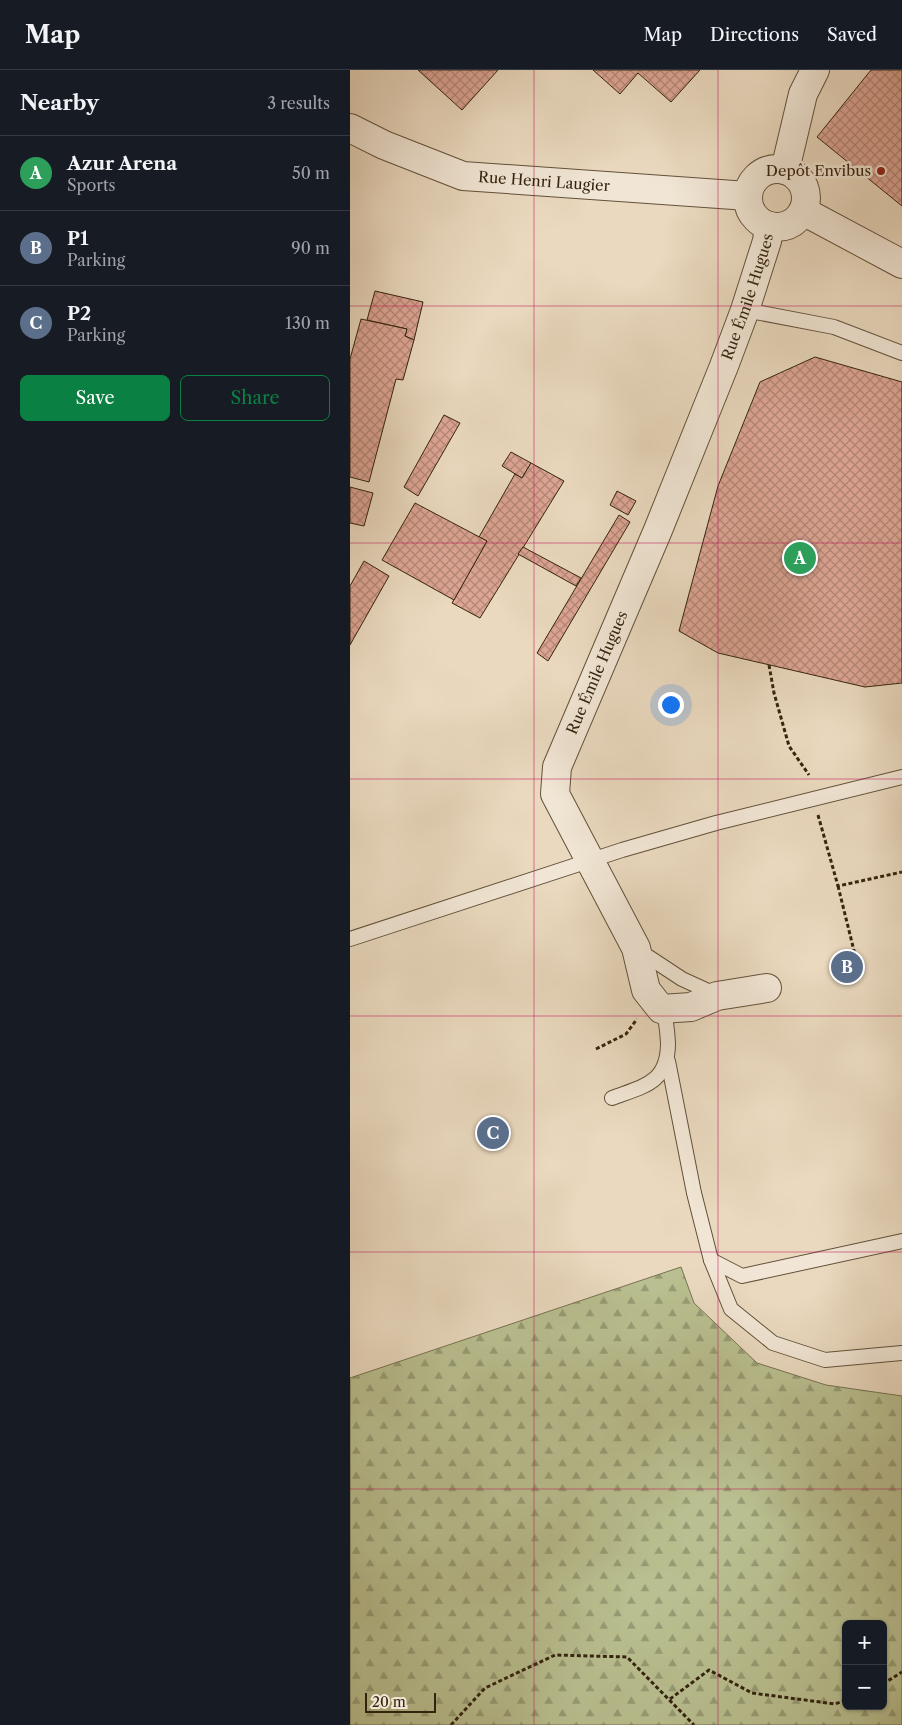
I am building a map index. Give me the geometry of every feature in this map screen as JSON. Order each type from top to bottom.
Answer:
[{"type":"street","points":[[785,170],[803,94],[815,70]]},
{"type":"street","name":"Rue Henri Laugier","points":[[350,128],[384,145],[463,176],[748,196]]},
{"type":"street","points":[[785,170],[794,174],[803,186],[806,201],[803,211],[797,219],[789,224],[769,226],[753,215],[748,196],[750,186],[764,172],[785,170]]},
{"type":"street","points":[[803,211],[902,264]]},
{"type":"street","name":"Rue Émile Hugues","points":[[654,1000],[636,948],[555,794],[557,767],[658,530],[745,310],[767,241],[769,226]]},
{"type":"street","points":[[654,1000],[691,1007],[717,996],[767,988]]},
{"type":"lane","points":[[745,310],[834,327],[902,354]]},
{"type":"lane","points":[[350,939],[590,860],[716,823],[902,778]]},
{"type":"lane","points":[[636,948],[682,979],[717,996]]},
{"type":"lane","points":[[654,1000],[667,1022],[668,1061],[694,1193],[711,1260],[731,1308],[773,1343],[825,1360],[902,1353]]},
{"type":"lane","points":[[612,1098],[643,1086],[659,1077],[668,1061]]},
{"type":"lane","points":[[711,1260],[742,1276],[902,1241]]},
{"type":"path","points":[[769,665],[774,693],[788,746],[809,775]]},
{"type":"path","points":[[817,812],[858,967]]},
{"type":"path","points":[[838,886],[902,872]]},
{"type":"path","points":[[596,1049],[626,1034],[641,1013],[654,1000]]},
{"type":"path","points":[[451,1725],[485,1688],[555,1655],[627,1657],[694,1725]]},
{"type":"path","points":[[670,1699],[709,1670],[752,1692],[835,1704],[842,1701]]},
{"type":"path","points":[[887,1681],[902,1672]]},
{"type":"green space","points":[[681,1267],[694,1303],[757,1363],[826,1385],[902,1396],[902,1725],[350,1725],[350,1378]]},
{"type":"building","points":[[418,70],[498,70],[462,110]]},
{"type":"building","points":[[593,70],[700,70],[671,102],[638,73],[620,94]]},
{"type":"building","name":"Depôt Envibus","points":[[871,70],[902,70],[902,206],[817,137]]},
{"type":"building","points":[[375,291],[423,302],[414,340],[405,336],[407,329],[367,320]]},
{"type":"building","points":[[361,319],[407,329],[405,336],[414,340],[403,380],[396,379],[369,482],[350,477],[350,359]]},
{"type":"building","points":[[815,357],[902,382],[902,683],[865,687],[718,653],[679,631],[718,486],[760,382]]},
{"type":"building","points":[[444,415],[460,423],[418,496],[404,487]]},
{"type":"building","points":[[511,452],[531,463],[522,478],[502,466]]},
{"type":"building","points":[[531,463],[564,481],[480,618],[452,603],[487,541],[479,537],[515,474],[522,478]]},
{"type":"building","points":[[350,487],[373,493],[364,526],[350,523]]},
{"type":"building","points":[[617,491],[636,501],[628,515],[610,505]]},
{"type":"building","points":[[415,503],[487,541],[454,600],[382,560]]},
{"type":"building","points":[[619,515],[630,522],[548,661],[537,653]]},
{"type":"building","points":[[523,547],[581,578],[576,586],[518,554]]},
{"type":"building","points":[[364,561],[389,576],[350,645],[350,586]]},
{"type":"place","name":"Depôt Envibus","points":[[881,171]]},
{"type":"place","name":"Azur Arena","points":[[800,558]]},
{"type":"place","name":"P1","points":[[847,967]]},
{"type":"place","name":"P2","points":[[493,1133]]}]
